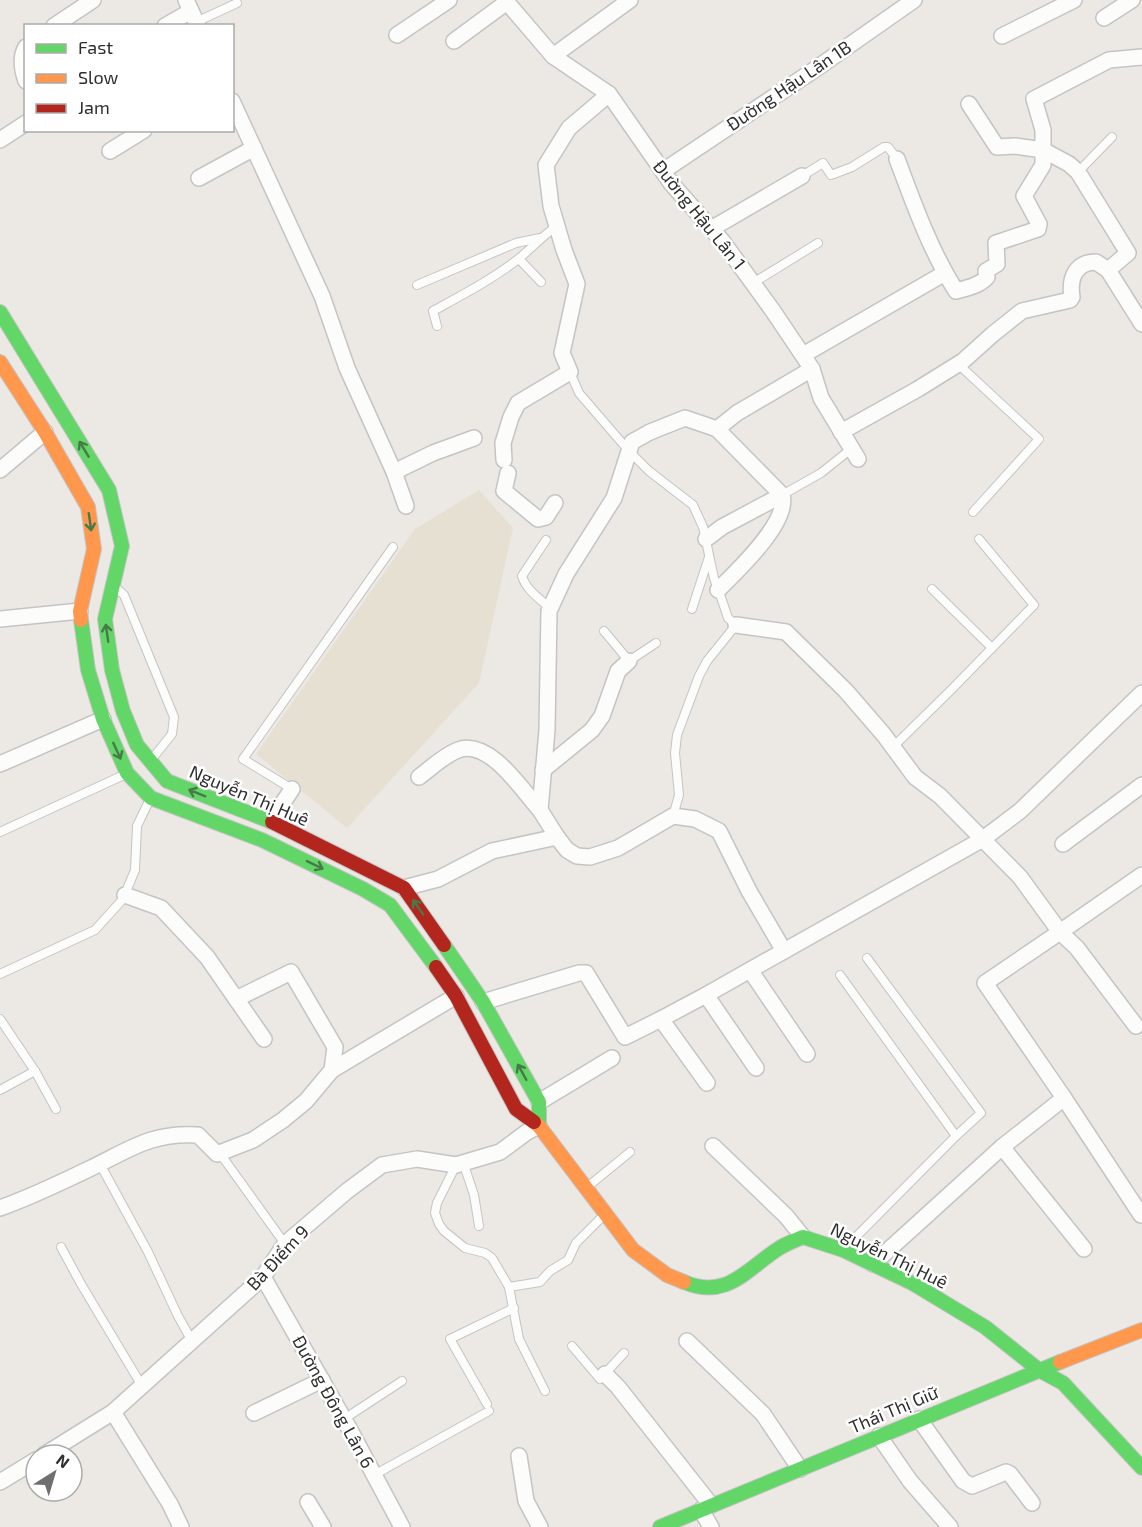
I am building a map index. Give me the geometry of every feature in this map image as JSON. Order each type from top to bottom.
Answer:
[{"type":"street","points":[[57,24],[93,0]]},
{"type":"street","points":[[397,35],[449,0]]},
{"type":"street","points":[[553,56],[630,0]]},
{"type":"street","name":"Đường Hậu Lân 1B","points":[[663,171],[914,0]]},
{"type":"street","points":[[1002,36],[1074,0]]},
{"type":"street","points":[[1104,18],[1132,0]]},
{"type":"street","points":[[454,41],[510,2]]},
{"type":"street","name":"Đường Hậu Lân 1","points":[[510,2],[553,56],[609,94],[663,171],[753,283],[812,369],[821,398],[854,454]]},
{"type":"street","points":[[170,24],[193,15]]},
{"type":"street","points":[[24,51],[22,62],[24,72]]},
{"type":"street","points":[[897,159],[917,213],[956,291],[975,286],[987,277],[986,271],[997,264],[996,243],[1038,229],[1039,224],[1024,196],[1043,165],[1044,130],[1034,99],[1109,60],[1142,57]]},
{"type":"street","points":[[555,503],[546,518],[538,519],[504,491],[509,476],[503,443],[518,403],[570,372],[562,353],[577,284],[551,206],[546,165],[568,128],[609,94]]},
{"type":"street","points":[[969,104],[997,147],[1015,146],[1043,150],[1069,164],[1078,172],[1128,254],[1108,270]]},
{"type":"street","points":[[234,105],[322,296],[347,368],[394,471],[406,506]]},
{"type":"street","points":[[0,140],[24,124]]},
{"type":"street","points":[[110,151],[141,132]]},
{"type":"street","points":[[199,178],[254,148]]},
{"type":"street","points":[[711,229],[802,176]]},
{"type":"street","points":[[841,432],[958,364],[1022,311],[1070,300],[1072,275],[1079,267],[1091,262],[1096,262],[1108,270],[1142,324]]},
{"type":"street","points":[[802,355],[945,273]]},
{"type":"street","name":"Nguyễn Thị Huê","points":[[0,312],[109,490],[122,546],[105,619],[112,670],[123,711],[137,745],[167,781],[271,821],[404,888],[483,1002],[539,1102],[539,1126]]},
{"type":"street","name":"Nguyễn Thị Huê","points":[[0,362],[45,432],[88,507],[94,549],[80,611],[88,670],[103,719],[127,773],[151,798],[262,840],[363,889],[390,906],[402,919],[456,996],[516,1109],[539,1126],[633,1250],[667,1275],[695,1287],[723,1287],[755,1268],[781,1247],[803,1237],[843,1250],[912,1284],[985,1327],[1039,1370],[1063,1383],[1142,1467]]},
{"type":"street","points":[[717,429],[737,413],[812,369]]},
{"type":"street","points":[[540,810],[547,730],[550,608],[566,574],[614,498],[632,442],[685,418],[717,429],[782,495],[784,503],[779,516],[763,541],[718,590]]},
{"type":"street","points":[[0,470],[45,432]]},
{"type":"street","points":[[394,471],[474,438]]},
{"type":"street","points":[[706,539],[722,527],[782,495]]},
{"type":"street","points":[[0,619],[80,611]]},
{"type":"street","points":[[736,625],[786,632],[846,691],[915,777],[940,796],[1020,878],[1060,932],[1077,948],[1136,1026]]},
{"type":"street","points":[[543,770],[583,738],[598,722],[618,671],[629,661]]},
{"type":"street","points":[[483,1002],[579,973],[586,974],[625,1037],[706,995],[983,839],[1020,811],[1142,693]]},
{"type":"street","points":[[0,764],[103,719]]},
{"type":"street","points":[[419,777],[448,755],[460,749],[484,752],[496,760],[540,810],[567,849],[577,856],[590,857],[618,848],[673,816],[695,819],[719,831],[749,891],[784,951]]},
{"type":"street","points":[[1063,844],[1142,785]]},
{"type":"street","points":[[262,840],[291,789]]},
{"type":"street","points":[[404,888],[438,879],[492,851],[557,837]]},
{"type":"street","points":[[1141,1215],[1065,1098],[985,983],[1142,875]]},
{"type":"street","points":[[125,895],[161,908],[207,957],[264,1039]]},
{"type":"street","points":[[750,970],[807,1054]]},
{"type":"street","points":[[236,999],[291,972],[335,1047],[332,1070]]},
{"type":"street","points":[[706,995],[756,1068]]},
{"type":"street","points":[[0,1208],[34,1196],[135,1145],[176,1134],[198,1135],[217,1154],[253,1140],[306,1101],[332,1070],[456,996]]},
{"type":"street","points":[[660,1019],[707,1083]]},
{"type":"street","points":[[539,1102],[612,1058]]},
{"type":"street","points":[[873,1264],[1002,1147],[1065,1098]]},
{"type":"street","name":"Bà Điểm 9","points":[[63,1443],[113,1412],[263,1277],[285,1244],[347,1191],[382,1165],[417,1159],[460,1164],[500,1152],[539,1126]]},
{"type":"street","points":[[713,1146],[786,1216],[803,1237]]},
{"type":"street","points":[[1002,1147],[1084,1249]]},
{"type":"street","name":"Đường Đông Lân 6","points":[[263,1277],[402,1527]]},
{"type":"street","name":"Thái Thị Giữ","points":[[660,1527],[919,1419],[1142,1330]]},
{"type":"street","points":[[687,1341],[763,1414],[800,1469]]},
{"type":"street","points":[[604,1374],[618,1387],[706,1508],[711,1527]]},
{"type":"street","points":[[254,1413],[322,1380]]},
{"type":"street","points":[[113,1412],[170,1504],[181,1527]]},
{"type":"street","points":[[919,1419],[967,1484],[972,1486],[1006,1472],[1032,1503]]},
{"type":"street","points":[[879,1436],[910,1481],[950,1527]]},
{"type":"street","points":[[519,1456],[526,1501],[540,1527]]},
{"type":"street","points":[[0,1482],[24,1467]]},
{"type":"street","points":[[308,1502],[323,1527]]},
{"type":"lane","points":[[193,15],[237,3]]},
{"type":"lane","points":[[1078,172],[1112,137]]},
{"type":"lane","points":[[802,176],[823,163],[831,175],[852,167],[884,147],[888,147],[897,159]]},
{"type":"lane","points":[[437,326],[433,311],[481,285],[519,259],[540,238],[557,226]]},
{"type":"lane","points":[[417,285],[516,243],[540,238]]},
{"type":"lane","points":[[753,283],[818,243]]},
{"type":"lane","points":[[519,259],[541,282]]},
{"type":"lane","points":[[958,364],[1039,439],[973,512]]},
{"type":"lane","points":[[570,372],[579,393],[629,451],[649,471],[693,505],[706,539],[718,590],[729,618],[736,625],[703,669],[677,735],[675,753],[679,795],[673,816]]},
{"type":"lane","points":[[782,495],[854,454]]},
{"type":"lane","points":[[893,747],[1034,605],[979,539]]},
{"type":"lane","points":[[546,540],[522,576],[534,594],[550,608]]},
{"type":"lane","points":[[291,789],[243,759],[393,547]]},
{"type":"lane","points":[[692,609],[710,556]]},
{"type":"lane","points":[[113,585],[124,596],[174,717],[172,734],[150,761]]},
{"type":"lane","points":[[932,589],[992,648]]},
{"type":"lane","points":[[604,631],[629,661],[656,643]]},
{"type":"lane","points":[[0,832],[127,773]]},
{"type":"lane","points":[[0,974],[95,930],[125,895],[135,870],[137,826],[151,798]]},
{"type":"lane","points":[[843,1250],[981,1113],[867,958]]},
{"type":"lane","points":[[840,975],[956,1136]]},
{"type":"lane","points":[[0,1019],[35,1071],[56,1109]]},
{"type":"lane","points":[[0,1090],[35,1071]]},
{"type":"lane","points":[[585,1189],[630,1152]]},
{"type":"lane","points":[[217,1154],[224,1159],[285,1244]]},
{"type":"lane","points":[[100,1164],[148,1252],[177,1316],[192,1341]]},
{"type":"lane","points":[[460,1164],[474,1195],[479,1226]]},
{"type":"lane","points":[[460,1164],[437,1203],[435,1213],[439,1224],[465,1248],[484,1252],[492,1258],[509,1287],[519,1339],[545,1391]]},
{"type":"lane","points":[[509,1287],[540,1282],[550,1271],[568,1260],[576,1243],[605,1214]]},
{"type":"lane","points":[[62,1247],[81,1284],[142,1386]]},
{"type":"lane","points":[[374,1475],[488,1407],[450,1339],[454,1335],[514,1308]]},
{"type":"lane","points":[[572,1346],[600,1379],[624,1353]]},
{"type":"lane","points":[[344,1419],[402,1381]]},
{"type":"shaded area","points":[[479,490],[513,528],[479,683],[347,828],[256,754],[415,529]]},
{"type":"traffic: fast","points":[[0,312],[109,490],[122,546],[105,619],[112,670],[123,711],[137,745],[167,781],[272,822]]},
{"type":"traffic: fast","points":[[81,620],[88,670],[103,719],[127,773],[151,798],[262,840],[363,889],[390,905],[436,967]]},
{"type":"traffic: fast","points":[[444,945],[483,1002],[539,1102],[539,1126]]},
{"type":"traffic: fast","points":[[684,1282],[699,1287],[725,1285],[781,1247],[803,1237],[843,1250],[912,1283],[985,1327],[1039,1370],[1063,1383],[1142,1468]]},
{"type":"traffic: fast","points":[[660,1527],[1060,1362]]},
{"type":"traffic: slow","points":[[0,362],[45,432],[88,507],[94,549],[80,611],[81,620]]},
{"type":"traffic: slow","points":[[534,1122],[633,1250],[667,1275],[684,1282]]},
{"type":"traffic: slow","points":[[1060,1362],[1142,1330]]},
{"type":"traffic: jam","points":[[272,822],[404,888],[444,945]]},
{"type":"traffic: jam","points":[[436,967],[456,996],[516,1109],[534,1122]]}]
